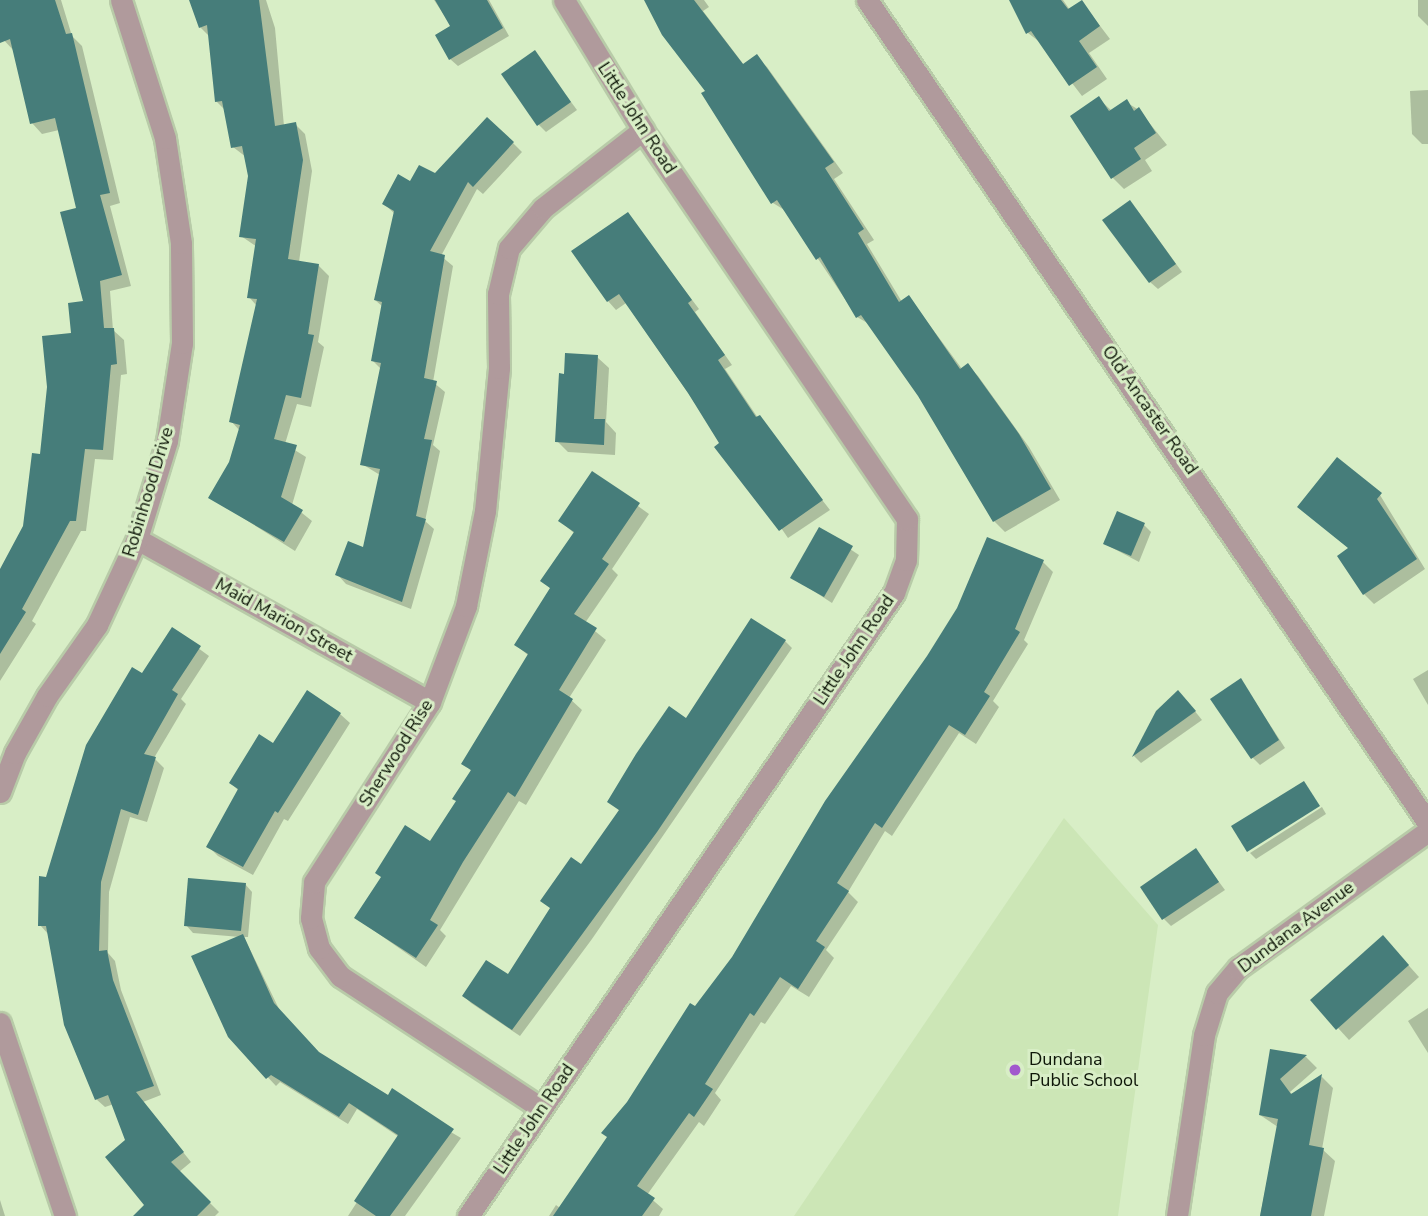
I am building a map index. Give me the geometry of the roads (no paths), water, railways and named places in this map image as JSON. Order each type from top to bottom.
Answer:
[{"type":"street","name":"Robinhood Drive","points":[[0,792],[15,753],[47,696],[97,625],[137,539],[169,429],[182,343],[181,243],[165,138],[121,0]]},
{"type":"street","name":"Little John Road","points":[[468,1216],[894,593],[906,559],[907,519],[643,130],[564,0]]},
{"type":"street","name":"Old Ancaster Road","points":[[867,0],[1428,823]]},
{"type":"street","name":"Sherwood Rise","points":[[541,1108],[340,976],[319,948],[311,918],[314,882],[430,702],[466,606],[485,511],[499,368],[498,294],[509,247],[543,208],[643,130]]},
{"type":"street","name":"Maid Marion Street","points":[[137,539],[430,702]]},
{"type":"street","name":"Dundana Avenue","points":[[1177,1216],[1204,1035],[1217,993],[1238,968],[1428,831]]},
{"type":"street","points":[[0,1023],[65,1216]]},
{"type":"place","name":"Dundana Public School","points":[[1015,1070]]}]
